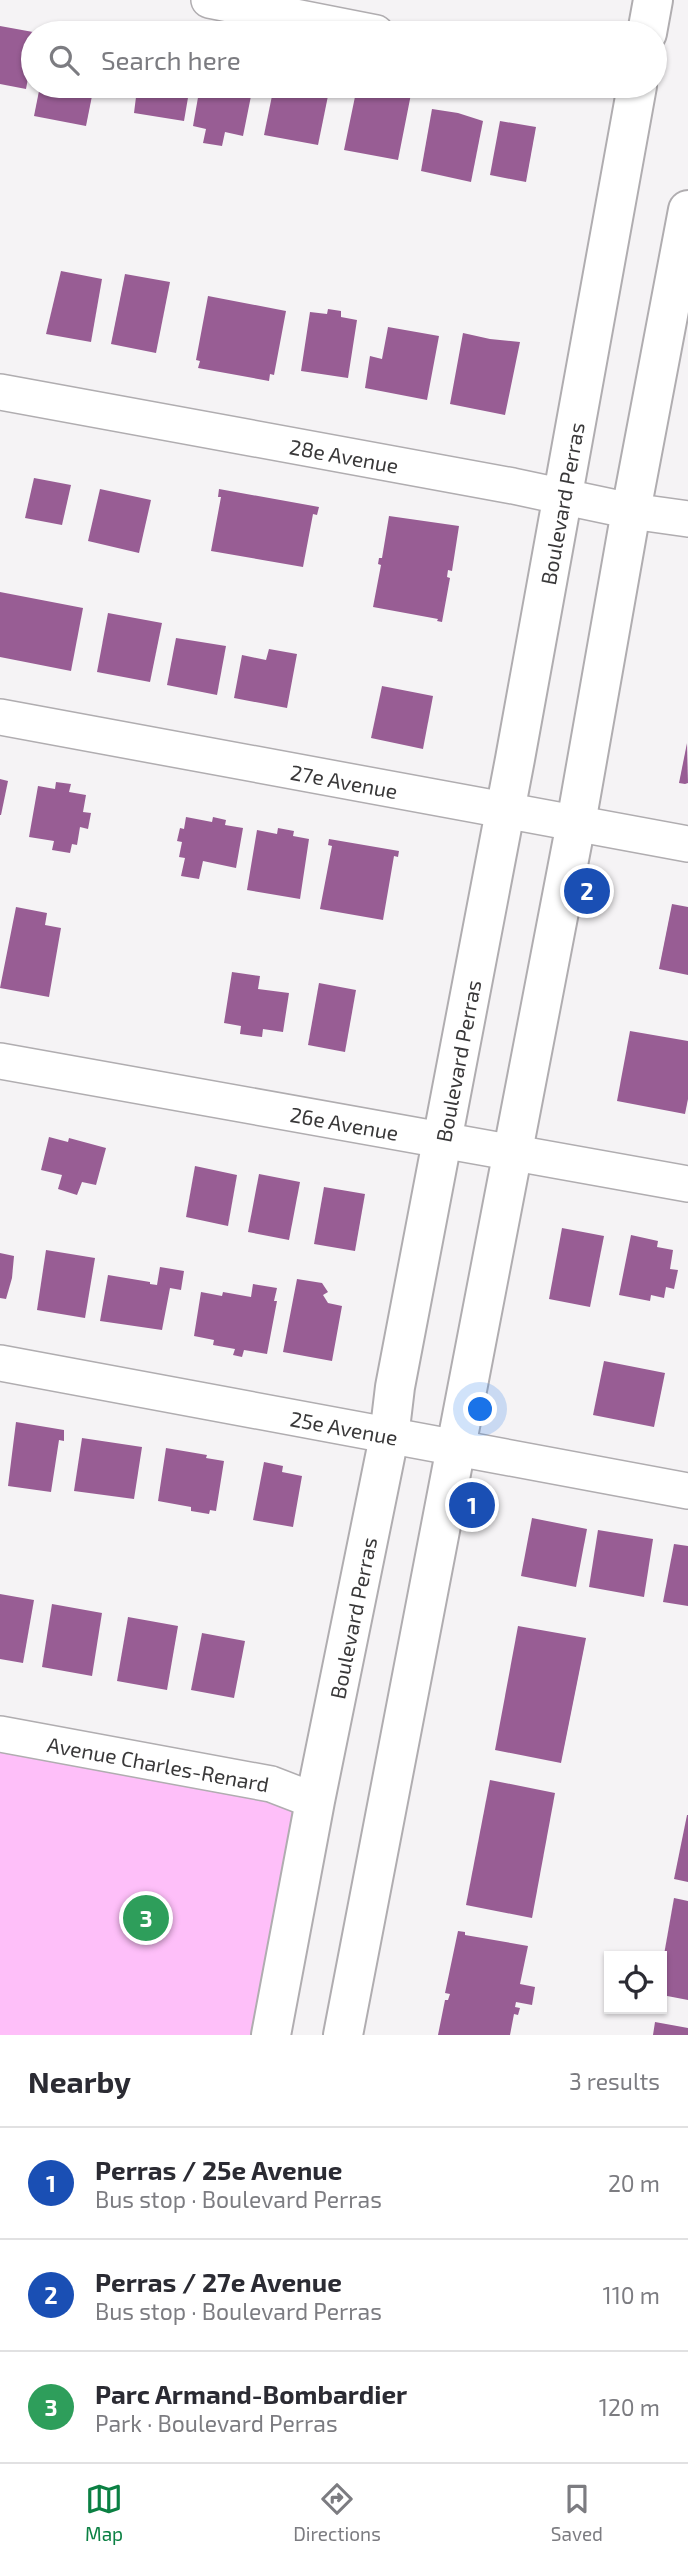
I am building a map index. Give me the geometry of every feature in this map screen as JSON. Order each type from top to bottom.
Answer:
[{"type":"main road","points":[[649,21],[653,0]]},
{"type":"main road","name":"Boulevard Perras","points":[[271,2035],[314,1801],[389,1437],[395,1387],[634,98]]},
{"type":"main road","points":[[343,2035],[514,1152],[688,210]]},
{"type":"street","points":[[209,0],[315,21]]},
{"type":"street","name":"28e Avenue","points":[[0,392],[513,486],[631,511],[688,519]]},
{"type":"street","name":"27e Avenue","points":[[0,718],[688,844]]},
{"type":"street","name":"26e Avenue","points":[[0,1061],[688,1184]]},
{"type":"street","name":"25e Avenue","points":[[0,1363],[688,1491]]},
{"type":"street","name":"Avenue Charles-Renard","points":[[0,1734],[271,1784],[314,1801]]},
{"type":"shaded area","points":[[0,1734],[315,1801],[271,2035],[0,2035]]},
{"type":"building","points":[[0,26],[21,30],[21,88],[0,84]]},
{"type":"building","points":[[38,98],[92,98],[86,126],[34,116]]},
{"type":"building","points":[[136,98],[188,98],[184,121],[134,113]]},
{"type":"building","points":[[198,98],[251,98],[243,136],[225,132],[222,146],[203,143],[206,129],[193,126]]},
{"type":"building","points":[[272,98],[328,98],[318,145],[264,135]]},
{"type":"building","points":[[355,98],[410,98],[398,160],[344,150]]},
{"type":"building","points":[[432,109],[483,121],[471,182],[421,171]]},
{"type":"building","points":[[500,121],[536,127],[526,182],[490,175]]},
{"type":"building","points":[[61,271],[102,279],[91,342],[46,334]]},
{"type":"building","points":[[125,274],[170,282],[156,353],[111,344]]},
{"type":"building","points":[[208,296],[286,311],[274,375],[270,374],[269,381],[198,368],[200,361],[196,360]]},
{"type":"building","points":[[328,309],[341,311],[341,317],[357,320],[348,378],[301,371],[310,312],[327,314]]},
{"type":"building","points":[[388,327],[439,336],[427,400],[365,388],[370,356],[382,359]]},
{"type":"building","points":[[463,333],[520,342],[505,415],[450,404]]},
{"type":"building","points":[[34,478],[71,485],[62,525],[25,518]]},
{"type":"building","points":[[100,489],[151,500],[139,553],[88,541]]},
{"type":"building","points":[[219,489],[319,507],[317,515],[313,514],[303,567],[211,551],[221,497],[218,497]]},
{"type":"building","points":[[389,516],[459,526],[452,571],[448,570],[447,577],[450,578],[442,622],[373,607],[381,565],[378,564],[379,558],[382,558]]},
{"type":"building","points":[[0,592],[83,608],[71,671],[0,657]]},
{"type":"building","points":[[108,613],[162,623],[150,682],[97,672]]},
{"type":"building","points":[[176,638],[226,646],[217,695],[167,685]]},
{"type":"building","points":[[269,649],[297,654],[287,708],[234,698],[242,655],[266,660]]},
{"type":"building","points":[[382,686],[433,696],[423,749],[371,738]]},
{"type":"building","points":[[687,743],[688,783],[685,784],[679,783]]},
{"type":"building","points":[[0,779],[8,781],[1,815],[0,815]]},
{"type":"building","points":[[56,782],[71,784],[69,792],[86,795],[83,812],[91,813],[88,829],[80,827],[77,845],[72,844],[70,853],[52,850],[54,841],[29,837],[38,786],[55,789]]},
{"type":"building","points":[[186,817],[212,822],[213,817],[226,820],[225,825],[243,828],[236,868],[203,861],[199,879],[181,876],[185,858],[179,857],[182,842],[177,841],[180,828],[184,829]]},
{"type":"building","points":[[278,828],[294,831],[293,836],[309,839],[300,899],[247,890],[257,830],[277,834]]},
{"type":"building","points":[[329,839],[399,851],[398,857],[394,856],[383,920],[320,909],[332,846],[328,845]]},
{"type":"building","points":[[672,904],[688,907],[688,975],[659,969]]},
{"type":"building","points":[[16,907],[47,913],[45,925],[61,928],[49,997],[0,988]]},
{"type":"building","points":[[232,972],[260,976],[258,989],[289,993],[283,1032],[263,1029],[262,1037],[240,1034],[241,1026],[224,1023]]},
{"type":"building","points":[[319,983],[356,990],[345,1052],[308,1045]]},
{"type":"building","points":[[630,1031],[688,1041],[688,1099],[685,1114],[617,1101]]},
{"type":"building","points":[[49,1137],[68,1142],[69,1138],[106,1148],[96,1185],[82,1182],[77,1195],[58,1189],[62,1175],[41,1170]]},
{"type":"building","points":[[195,1166],[237,1175],[228,1226],[186,1217]]},
{"type":"building","points":[[259,1174],[300,1182],[289,1240],[248,1232]]},
{"type":"building","points":[[324,1187],[365,1194],[355,1251],[314,1244]]},
{"type":"building","points":[[562,1228],[604,1236],[590,1307],[549,1299]]},
{"type":"building","points":[[631,1235],[658,1241],[657,1247],[673,1250],[670,1269],[678,1270],[674,1289],[666,1287],[664,1298],[651,1295],[650,1301],[619,1295]]},
{"type":"building","points":[[46,1250],[95,1258],[85,1318],[37,1310]]},
{"type":"building","points":[[0,1253],[14,1256],[6,1299],[0,1298]]},
{"type":"building","points":[[160,1267],[184,1271],[181,1290],[170,1288],[162,1330],[100,1321],[108,1275],[157,1285]]},
{"type":"building","points":[[297,1279],[322,1283],[328,1292],[323,1295],[328,1303],[342,1306],[332,1361],[283,1352]]},
{"type":"building","points":[[253,1284],[277,1288],[267,1354],[244,1350],[242,1357],[233,1355],[235,1349],[213,1345],[214,1340],[194,1336],[201,1292],[222,1296],[223,1292],[251,1297]]},
{"type":"building","points":[[604,1361],[665,1373],[654,1427],[593,1415]]},
{"type":"building","points":[[16,1422],[64,1430],[64,1441],[59,1440],[51,1492],[8,1486]]},
{"type":"building","points":[[82,1438],[142,1447],[134,1499],[74,1491]]},
{"type":"building","points":[[166,1448],[207,1455],[206,1458],[224,1461],[216,1511],[210,1510],[209,1514],[191,1511],[191,1507],[158,1501]]},
{"type":"building","points":[[264,1462],[283,1466],[282,1472],[302,1476],[293,1527],[253,1520]]},
{"type":"building","points":[[532,1518],[587,1529],[576,1587],[521,1576]]},
{"type":"building","points":[[598,1530],[653,1539],[644,1597],[589,1587]]},
{"type":"building","points":[[674,1544],[688,1546],[688,1606],[663,1602]]},
{"type":"building","points":[[0,1594],[34,1600],[23,1663],[0,1659]]},
{"type":"building","points":[[52,1604],[102,1613],[92,1676],[42,1667]]},
{"type":"building","points":[[128,1617],[178,1626],[167,1690],[117,1681]]},
{"type":"building","points":[[518,1626],[586,1638],[561,1763],[495,1750]]},
{"type":"building","points":[[202,1633],[245,1641],[234,1698],[191,1690]]},
{"type":"building","points":[[490,1780],[555,1793],[532,1918],[466,1905]]},
{"type":"building","points":[[688,1815],[688,1882],[674,1879]]},
{"type":"building","points":[[674,1898],[688,1901],[688,2000],[667,1996],[667,1951],[665,1951]]},
{"type":"building","points":[[458,1931],[465,1932],[465,1935],[528,1946],[520,1984],[535,1987],[532,2005],[516,2002],[515,2007],[520,2008],[518,2015],[514,2014],[510,2035],[438,2035],[445,2000],[448,2000],[450,1994],[445,1993]]},
{"type":"building","points":[[655,2022],[688,2028],[688,2035],[653,2035]]},
{"type":"place","name":"Perras / 27e Avenue","points":[[587,891]]},
{"type":"place","name":"Perras / 25e Avenue","points":[[472,1505]]},
{"type":"place","name":"Parc Armand-Bombardier","points":[[146,1918]]}]
